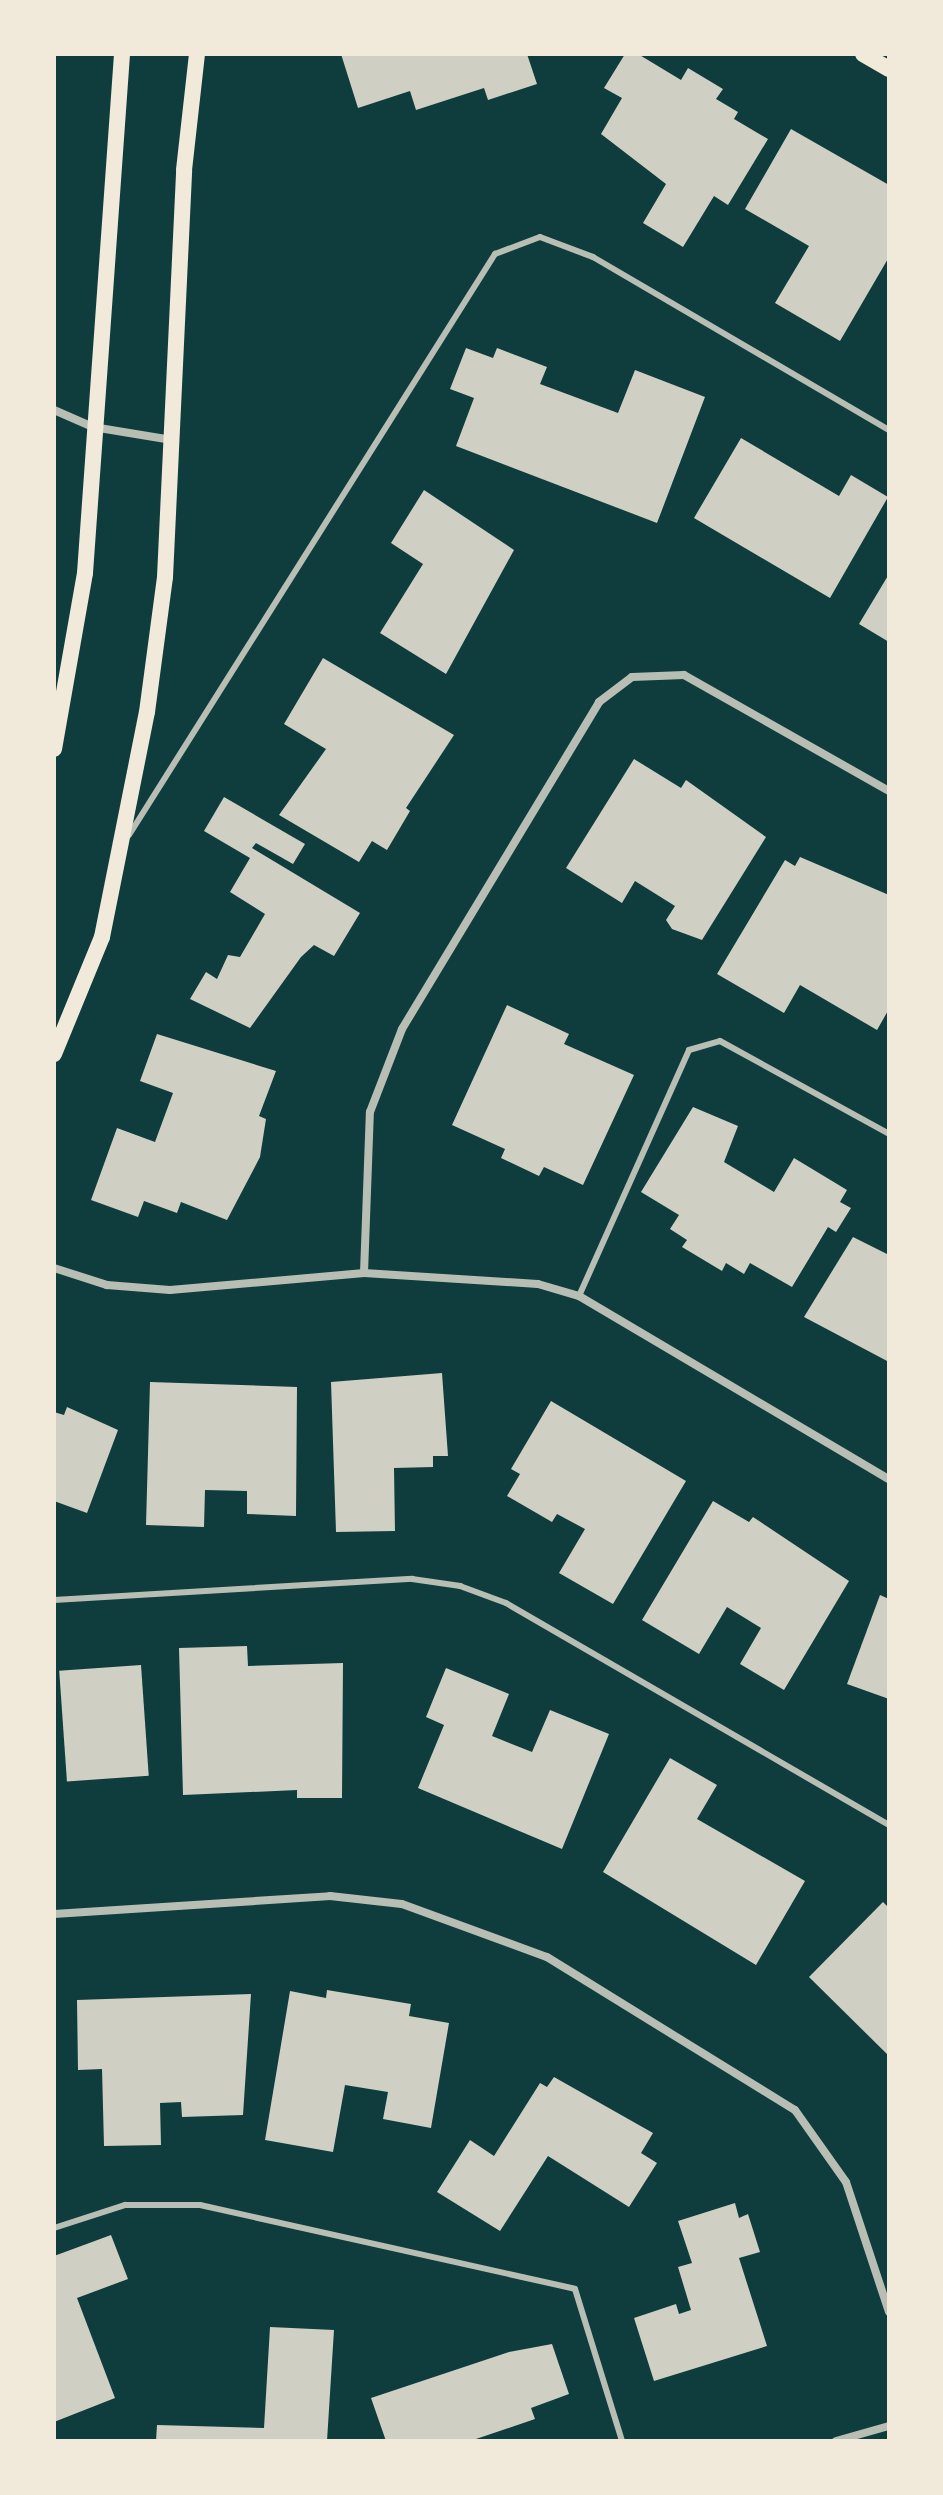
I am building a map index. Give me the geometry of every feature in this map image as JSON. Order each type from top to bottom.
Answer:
[{"type":"main road","points":[[54,749],[85,573],[93,427],[122,54]]},
{"type":"main road","points":[[54,1054],[102,937],[123,845],[165,577],[197,54]]},
{"type":"main road","points":[[863,54],[889,69]]},
{"type":"street","points":[[54,410],[93,427],[172,440]]},
{"type":"street","points":[[364,1273],[370,1112],[402,1029],[599,702],[632,677],[684,675],[889,791]]},
{"type":"street","points":[[54,1268],[107,1285],[170,1290],[364,1273],[498,1276],[579,1296],[889,1479]]},
{"type":"street","points":[[54,1914],[330,1896],[402,1904],[547,1957],[795,2110],[846,2182],[889,2312]]},
{"type":"street","points":[[836,2441],[889,2426]]},
{"type":"lane","points":[[123,845],[495,254],[540,237],[593,257],[889,430]]},
{"type":"lane","points":[[579,1296],[689,1050],[720,1041],[889,1134]]},
{"type":"lane","points":[[54,1600],[412,1579],[460,1586],[506,1603],[889,1825]]},
{"type":"lane","points":[[54,2228],[125,2205],[200,2205],[575,2289],[622,2441]]},
{"type":"building","points":[[341,54],[527,54],[537,84],[488,100],[484,88],[416,110],[410,91],[358,108]]},
{"type":"building","points":[[625,54],[638,54],[681,80],[688,68],[723,89],[716,99],[738,112],[734,119],[768,139],[728,205],[714,196],[683,247],[643,223],[666,184],[601,134],[622,98],[604,88]]},
{"type":"building","points":[[791,129],[889,185],[889,257],[840,341],[775,303],[809,246],[745,209]]},
{"type":"building","points":[[466,348],[493,358],[497,348],[547,367],[540,384],[618,413],[635,370],[705,397],[657,523],[456,446],[474,398],[450,389]]},
{"type":"building","points":[[741,438],[839,496],[851,475],[888,497],[830,598],[694,518]]},
{"type":"building","points":[[424,490],[514,550],[446,674],[380,633],[423,564],[391,543]]},
{"type":"building","points":[[889,574],[889,642],[859,624]]},
{"type":"building","points":[[323,658],[454,735],[406,808],[410,811],[387,850],[372,841],[359,862],[279,815],[326,749],[284,724]]},
{"type":"building","points":[[634,759],[681,788],[686,780],[766,837],[702,940],[672,929],[666,920],[675,906],[635,881],[622,903],[566,868]]},
{"type":"building","points":[[224,797],[305,844],[293,864],[256,843],[252,848],[360,913],[334,956],[314,945],[301,957],[250,1028],[190,999],[206,972],[217,979],[228,955],[240,957],[265,914],[230,892],[250,858],[204,831]]},
{"type":"building","points":[[800,857],[889,895],[889,1009],[877,1030],[800,985],[784,1013],[717,974],[785,860],[795,866]]},
{"type":"building","points":[[507,1005],[569,1034],[564,1044],[634,1075],[583,1185],[544,1167],[539,1176],[501,1158],[505,1149],[452,1125]]},
{"type":"building","points":[[157,1034],[276,1071],[259,1116],[266,1119],[260,1157],[227,1220],[181,1202],[177,1213],[144,1201],[138,1217],[91,1200],[117,1128],[155,1142],[173,1093],[140,1081]]},
{"type":"building","points":[[693,1107],[738,1126],[724,1162],[774,1192],[794,1158],[847,1190],[840,1202],[851,1208],[836,1232],[828,1227],[792,1287],[750,1263],[744,1274],[726,1263],[722,1271],[682,1247],[687,1240],[670,1229],[679,1215],[641,1192]]},
{"type":"building","points":[[853,1237],[889,1255],[889,1362],[804,1317]]},
{"type":"building","points":[[442,1373],[448,1456],[433,1456],[433,1467],[394,1468],[395,1531],[336,1532],[331,1382]]},
{"type":"building","points":[[150,1382],[297,1387],[296,1516],[247,1514],[247,1491],[205,1490],[204,1527],[146,1525]]},
{"type":"building","points":[[551,1401],[686,1481],[613,1604],[559,1573],[585,1529],[557,1514],[552,1522],[507,1496],[520,1474],[511,1469]]},
{"type":"building","points":[[67,1407],[118,1430],[87,1513],[54,1501],[54,1412],[64,1415]]},
{"type":"building","points":[[713,1501],[749,1522],[753,1517],[849,1581],[784,1690],[740,1664],[761,1628],[727,1607],[699,1654],[642,1620]]},
{"type":"building","points":[[880,1595],[889,1599],[889,1699],[847,1684]]},
{"type":"building","points":[[247,1646],[248,1666],[343,1663],[342,1798],[297,1798],[297,1790],[183,1795],[179,1648]]},
{"type":"building","points":[[141,1665],[149,1776],[67,1781],[59,1671]]},
{"type":"building","points":[[446,1668],[509,1694],[492,1736],[532,1752],[550,1710],[609,1734],[562,1849],[418,1788],[444,1725],[426,1717]]},
{"type":"building","points":[[670,1758],[717,1785],[697,1819],[805,1881],[756,1965],[603,1872]]},
{"type":"building","points":[[883,1902],[889,1908],[889,2056],[809,1977]]},
{"type":"building","points":[[327,1990],[411,2004],[409,2016],[449,2023],[431,2128],[383,2119],[388,2092],[345,2085],[333,2152],[265,2140],[290,1991],[326,1998]]},
{"type":"building","points":[[251,1994],[243,2115],[182,2117],[181,2102],[160,2103],[161,2145],[104,2146],[102,2069],[78,2070],[77,2000]]},
{"type":"building","points":[[554,2077],[653,2133],[641,2153],[657,2163],[629,2207],[548,2156],[500,2231],[437,2192],[470,2140],[494,2156],[540,2083],[547,2087]]},
{"type":"building","points":[[735,2203],[739,2218],[748,2214],[760,2252],[739,2258],[767,2346],[654,2381],[634,2318],[676,2304],[679,2314],[691,2310],[678,2267],[692,2263],[678,2221]]},
{"type":"building","points":[[111,2235],[128,2279],[77,2298],[115,2398],[54,2422],[54,2256]]},
{"type":"building","points":[[270,2327],[334,2330],[327,2441],[156,2441],[157,2425],[264,2428]]},
{"type":"building","points":[[552,2344],[569,2394],[531,2408],[535,2419],[470,2441],[386,2441],[371,2398],[509,2352]]}]
